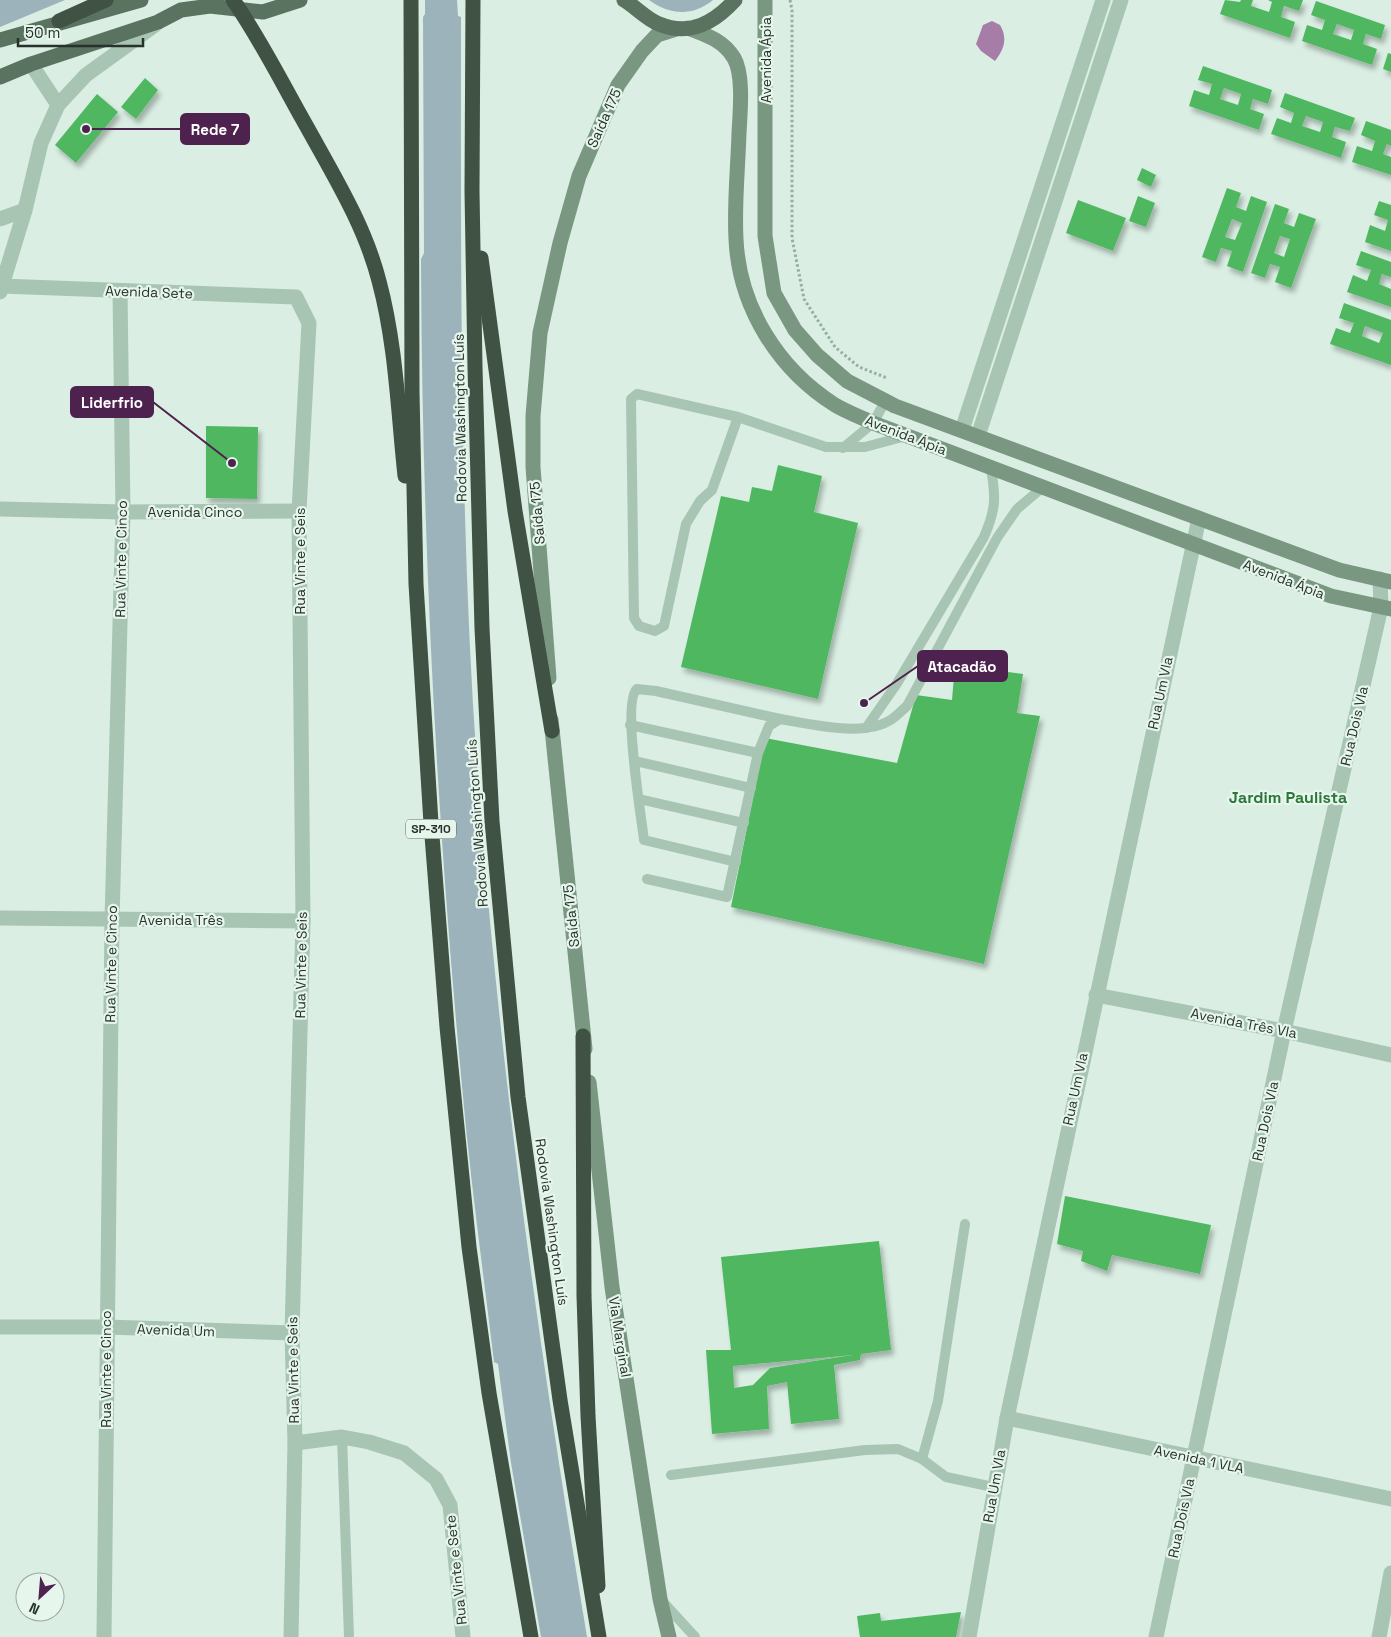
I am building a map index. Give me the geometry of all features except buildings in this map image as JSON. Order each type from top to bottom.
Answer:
[{"type":"highway","points":[[60,21],[106,0]]},
{"type":"highway","name":"Rodovia Washington Luís","points":[[473,0],[472,191],[482,628],[492,821],[518,1097],[561,1410],[600,1637]]},
{"type":"highway","points":[[237,5],[364,235],[379,280],[389,329],[416,584]]},
{"type":"highway","name":"SP-310","points":[[411,7],[412,392],[416,584],[438,931],[469,1247],[489,1393],[532,1637]]},
{"type":"highway","points":[[472,191],[514,511],[552,731]]},
{"type":"highway","points":[[583,1036],[584,1296],[588,1426],[600,1637]]},
{"type":"main road","points":[[0,40],[60,21],[141,0]]},
{"type":"main road","points":[[0,78],[31,64],[158,22],[181,10],[237,5],[263,12],[300,0]]},
{"type":"main road","points":[[624,0],[659,24],[682,28],[699,27],[720,16],[735,0]]},
{"type":"main road","points":[[631,0],[644,15]]},
{"type":"street","name":"Avenida Ápia","points":[[765,0],[765,236],[774,293],[795,330],[817,355],[847,380],[886,400],[1340,570],[1385,581]]},
{"type":"street","points":[[962,430],[1103,0]]},
{"type":"street","points":[[978,436],[1121,0]]},
{"type":"street","points":[[0,288],[25,210],[41,143],[58,105],[86,75],[158,22]]},
{"type":"street","name":"Avenida Ápia","points":[[682,28],[724,44],[736,60],[740,88],[736,239],[741,273],[751,308],[774,349],[801,377],[835,405],[873,423],[1331,596],[1386,608]]},
{"type":"street","name":"Saída 175","points":[[583,1036],[552,731],[533,467],[533,416],[540,333],[560,243],[579,176],[615,93],[642,51],[657,35],[682,28]]},
{"type":"street","points":[[31,64],[58,105]]},
{"type":"street","points":[[0,219],[25,210]]},
{"type":"street","name":"Avenida Sete","points":[[0,288],[296,297]]},
{"type":"street","name":"Rua Vinte e Cinco","points":[[104,1637],[112,920],[123,512],[120,291]]},
{"type":"street","name":"Rua Vinte e Seis","points":[[291,1637],[295,1442],[292,1333],[302,920],[300,512],[309,323],[296,297]]},
{"type":"street","name":"Avenida Cinco","points":[[0,508],[123,512],[300,512]]},
{"type":"street","name":"Rua Um Vla","points":[[969,1637],[1007,1418],[1198,518]]},
{"type":"street","name":"Rua Dois Vla","points":[[1156,1637],[1284,1031],[1386,608],[1385,581]]},
{"type":"street","name":"Avenida Três","points":[[0,918],[302,920]]},
{"type":"street","name":"Avenida Três Vla","points":[[1096,995],[1284,1031],[1391,1055]]},
{"type":"street","name":"Via Marginal","points":[[583,1036],[612,1287],[660,1599],[669,1637]]},
{"type":"street","name":"Avenida Um","points":[[0,1327],[106,1327],[292,1333]]},
{"type":"street","name":"Avenida 1 VLA","points":[[1007,1418],[1391,1499]]},
{"type":"street","name":"Rua Vinte e Sete","points":[[295,1442],[342,1437],[369,1442],[404,1453],[436,1479],[450,1505],[463,1637]]},
{"type":"street","points":[[1379,1637],[1391,1573]]},
{"type":"lane","points":[[738,417],[712,490],[700,501],[686,524],[664,626],[655,631],[639,626],[634,618],[631,399],[637,394],[738,417],[826,447],[865,447],[906,436]]},
{"type":"lane","points":[[843,448],[873,423],[886,400]]},
{"type":"lane","points":[[866,728],[896,685],[984,537],[994,515],[995,492],[991,468]]},
{"type":"lane","points":[[736,862],[644,840],[630,725],[632,696],[637,688],[780,719],[830,727],[866,728],[891,720],[907,706],[997,538],[1017,509],[1043,487]]},
{"type":"lane","points":[[647,879],[727,897],[758,754],[769,726],[780,719]]},
{"type":"lane","points":[[630,725],[758,754]]},
{"type":"lane","points":[[635,761],[751,788]]},
{"type":"lane","points":[[639,799],[744,823]]},
{"type":"lane","points":[[922,1460],[938,1401],[966,1224]]},
{"type":"lane","points":[[342,1437],[350,1637]]},
{"type":"lane","points":[[671,1475],[865,1450],[898,1449],[922,1460],[946,1477],[994,1487]]},
{"type":"lane","points":[[660,1599],[695,1636]]},
{"type":"path","points":[[790,0],[792,10],[792,238],[804,299],[835,347],[859,367],[887,378]]},
{"type":"shaded area","points":[[0,0],[65,0],[0,27]]},
{"type":"shaded area","points":[[425,0],[457,0],[458,16],[461,17],[465,533],[475,739],[483,842],[502,1042],[527,1241],[555,1439],[587,1637],[541,1637],[511,1463],[498,1364],[494,1362],[465,1120],[438,776],[424,466],[421,259],[424,253],[423,17],[425,14]]},
{"type":"shaded area","points":[[649,0],[713,0],[697,9],[681,12],[665,9]]},
{"type":"shaded area","points":[[992,21],[1000,25],[1004,35],[1003,48],[995,61],[981,51],[976,44],[983,25]]},
{"type":"place","name":"Rede 7","points":[[86,129]]},
{"type":"place","name":"Liderfrio","points":[[232,463]]},
{"type":"place","name":"Atacadão","points":[[864,703]]},
{"type":"district","name":"Jardim Paulista","points":[[1288,797]]}]
